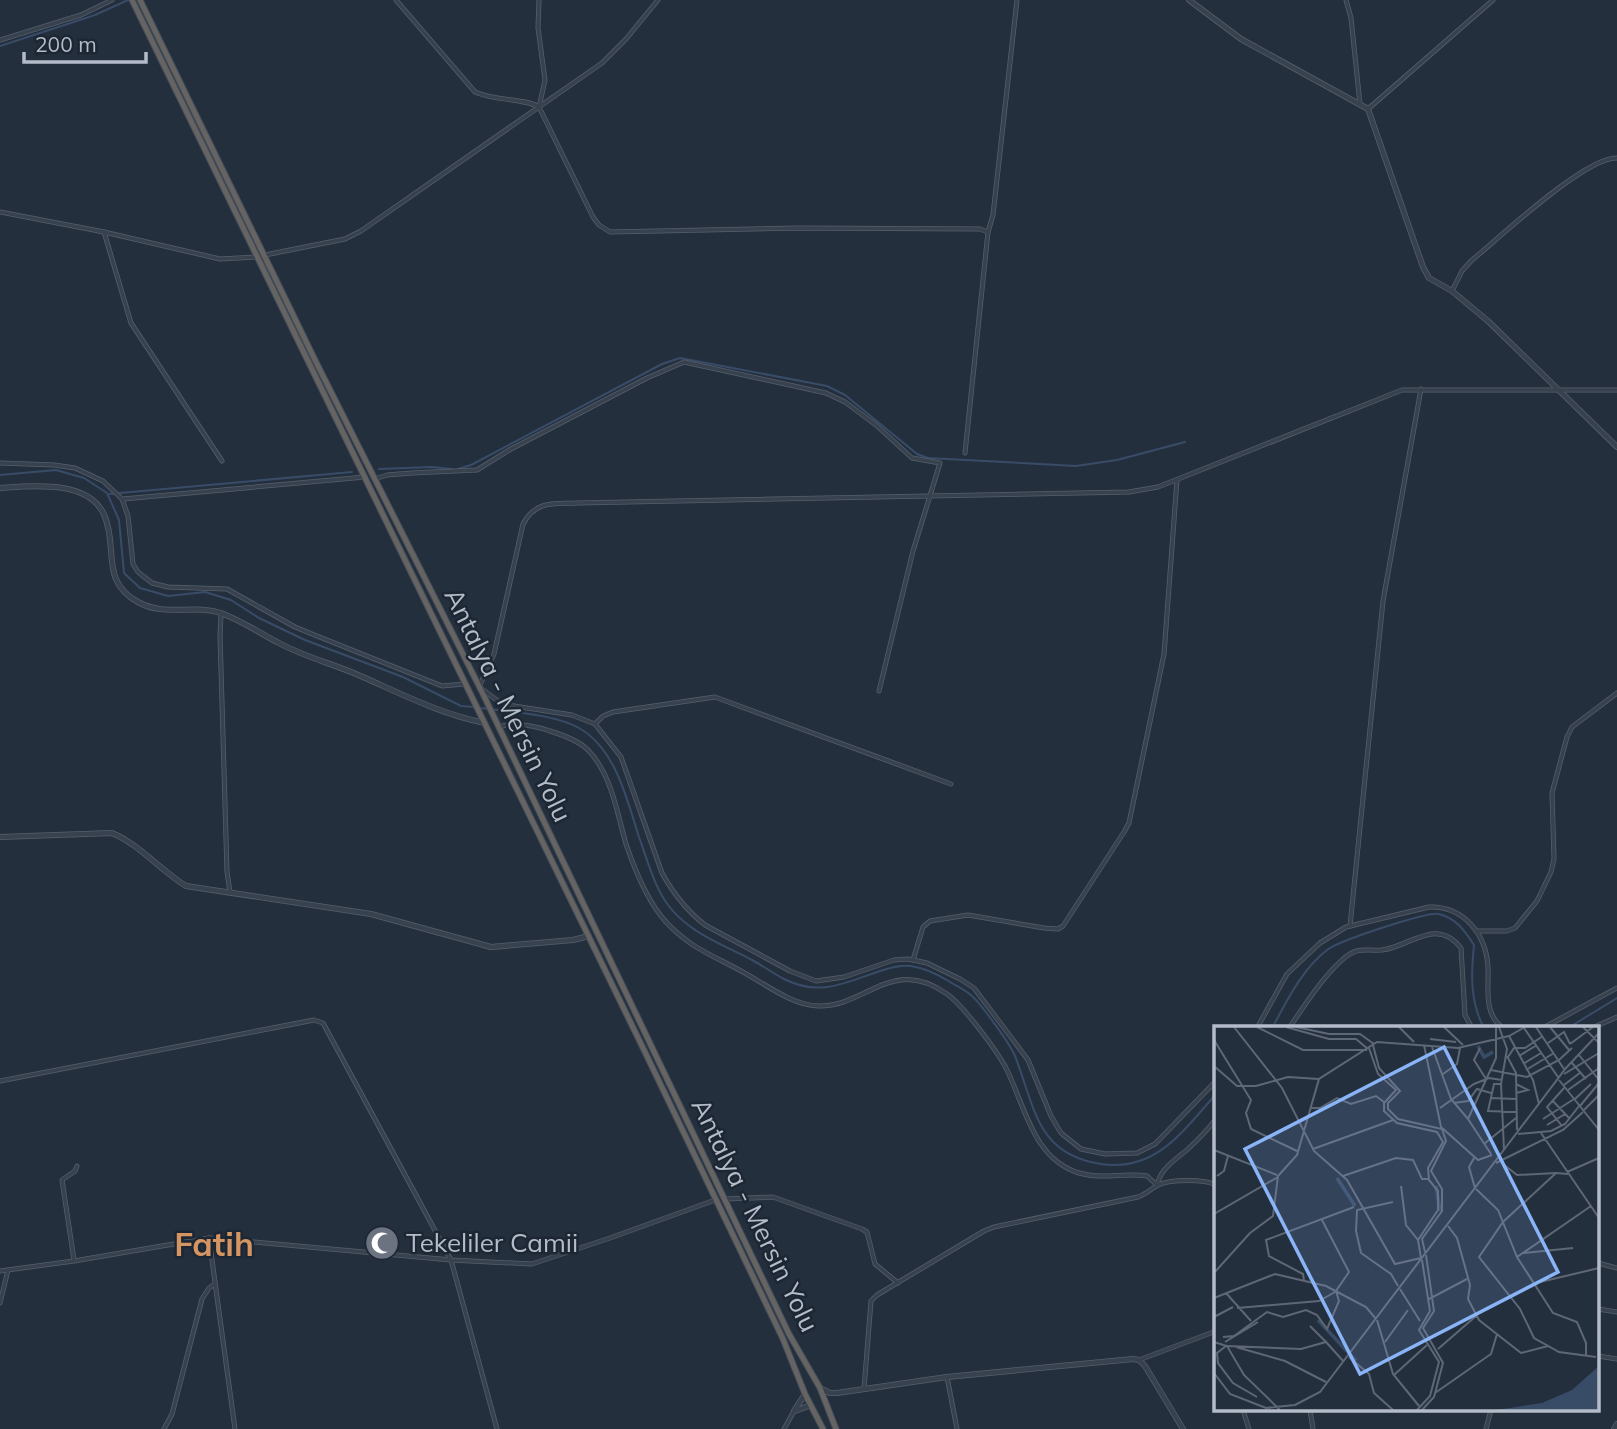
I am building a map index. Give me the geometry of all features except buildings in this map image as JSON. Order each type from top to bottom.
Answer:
[{"type":"highway","name":"Antalya - Mersin Yolu","points":[[132,0],[589,936],[783,1339],[805,1394],[823,1429]]},
{"type":"highway","name":"Antalya - Mersin Yolu","points":[[141,2],[483,694],[789,1334],[820,1388],[836,1429]]},
{"type":"highway","points":[[256,257],[264,255]]},
{"type":"highway","points":[[805,1394],[811,1388],[820,1388]]},
{"type":"highway","points":[[811,1405],[819,1406],[825,1401]]},
{"type":"street","points":[[0,40],[81,15],[112,0]]},
{"type":"street","points":[[396,0],[475,92],[486,97],[532,103],[539,107],[593,217],[610,232],[799,228],[980,229],[988,232]]},
{"type":"street","points":[[539,0],[538,29],[545,80],[539,107]]},
{"type":"street","points":[[264,255],[345,239],[361,231],[576,83],[612,54],[658,0]]},
{"type":"street","points":[[965,453],[988,232],[993,215],[1017,0]]},
{"type":"street","points":[[1189,0],[1241,39],[1368,108],[1429,278],[1452,291],[1489,322],[1617,447]]},
{"type":"street","points":[[1346,0],[1351,18],[1360,104]]},
{"type":"street","points":[[1368,108],[1493,0]]},
{"type":"street","points":[[1452,291],[1462,271],[1471,261],[1558,189],[1600,162],[1617,158]]},
{"type":"street","points":[[0,212],[104,232],[220,259],[256,257]]},
{"type":"street","points":[[104,232],[131,323],[222,461]]},
{"type":"street","points":[[375,480],[387,475],[477,470],[511,449],[647,378],[684,362],[814,390],[845,402],[876,425],[912,458],[940,463],[928,496],[879,691]]},
{"type":"street","points":[[1350,926],[1383,601],[1421,388]]},
{"type":"street","points":[[1214,1083],[1154,1144],[1137,1153],[1104,1154],[1081,1149],[1061,1133],[1051,1116],[1028,1060],[974,988],[927,963],[913,960],[894,960],[844,977],[816,981],[790,971],[699,920],[670,888],[662,873],[621,757],[595,724],[572,715],[502,704],[479,687],[494,654],[523,524],[529,513],[541,505],[1129,492],[1158,487],[1177,480],[1402,390],[1617,390]]},
{"type":"street","points":[[0,463],[75,468],[103,481],[122,499],[128,516],[133,564],[138,572],[152,583],[169,587],[227,589],[295,627],[442,686],[467,684]]},
{"type":"street","points":[[122,499],[365,477]]},
{"type":"street","points":[[913,960],[923,927],[930,921],[968,915],[1044,928],[1058,929],[1063,926],[1129,824],[1164,654],[1177,480]]},
{"type":"street","points":[[0,488],[49,486],[89,498],[106,518],[110,563],[117,581],[130,597],[141,604],[170,611],[198,609],[221,614],[251,626],[288,647],[408,698],[485,721]]},
{"type":"street","points":[[221,614],[227,872],[230,892]]},
{"type":"street","points":[[1476,931],[1507,931],[1515,928],[1536,901],[1555,859],[1552,793],[1567,737],[1572,727],[1617,693]]},
{"type":"street","points":[[595,724],[603,716],[613,712],[715,697],[951,784]]},
{"type":"street","points":[[499,727],[508,724],[540,727],[587,749],[607,779],[636,871],[666,922],[691,944],[795,1001],[815,1006],[831,1005],[890,981],[904,979],[937,989],[958,1005],[1005,1066],[1041,1145],[1052,1160],[1078,1172],[1117,1178],[1147,1176],[1157,1185],[1204,1181],[1214,1184]]},
{"type":"street","points":[[0,837],[112,833],[123,837],[186,886],[371,914],[491,947],[573,940],[589,936]]},
{"type":"street","points":[[1257,1026],[1287,974],[1320,943],[1350,926],[1430,906],[1439,906],[1461,914],[1476,931],[1488,967],[1489,1004],[1496,1023],[1500,1026]]},
{"type":"street","points":[[1290,1026],[1329,974],[1352,953],[1367,948],[1381,950],[1427,933],[1443,935],[1461,948],[1465,1015],[1471,1026]]},
{"type":"street","points":[[1547,1026],[1617,988]]},
{"type":"street","points":[[1597,1026],[1617,1017]]},
{"type":"street","points":[[0,1082],[251,1031],[319,1021],[323,1023],[451,1260],[497,1429]]},
{"type":"street","points":[[864,1389],[871,1301],[994,1227],[1148,1194],[1157,1185],[1164,1169],[1214,1121]]},
{"type":"street","points":[[74,1261],[62,1181],[75,1171],[77,1166]]},
{"type":"street","points":[[724,1199],[773,1197],[863,1229],[867,1232],[875,1264],[898,1283]]},
{"type":"street","points":[[0,1271],[209,1238],[524,1264],[540,1262],[715,1200]]},
{"type":"street","points":[[209,1238],[235,1429]]},
{"type":"street","points":[[1600,1263],[1617,1268]]},
{"type":"street","points":[[0,1303],[8,1270]]},
{"type":"street","points":[[164,1429],[172,1414],[202,1299],[215,1284]]},
{"type":"street","points":[[820,1388],[837,1393],[947,1377],[1139,1360],[1214,1332]]},
{"type":"street","points":[[1139,1360],[1183,1429]]},
{"type":"street","points":[[947,1377],[957,1429]]},
{"type":"street","points":[[825,1401],[837,1393]]},
{"type":"street","points":[[783,1429],[805,1394]]},
{"type":"street","points":[[794,1411],[811,1405]]},
{"type":"street","points":[[1244,1412],[1249,1429]]},
{"type":"street","points":[[1486,1429],[1490,1412]]},
{"type":"street","points":[[1614,1429],[1617,1423]]},
{"type":"waterway","points":[[0,46],[95,15],[128,0]]},
{"type":"waterway","points":[[458,469],[471,465],[662,364],[680,358],[827,386],[845,395],[917,454],[928,458],[1076,466],[1117,460],[1185,442]]},
{"type":"waterway","points":[[379,469],[452,469]]},
{"type":"waterway","points":[[0,475],[56,470],[84,478],[107,493],[119,520],[124,573],[140,588],[168,596],[205,592],[231,600],[259,618],[305,640],[403,677],[461,706],[475,707]]},
{"type":"waterway","points":[[109,494],[352,472]]},
{"type":"waterway","points":[[481,708],[531,714],[569,723],[592,737],[618,776],[651,872],[663,898],[676,915],[707,937],[784,979],[809,987],[843,984],[887,969],[907,966],[931,972],[967,992],[982,1007],[1008,1043],[1034,1110],[1050,1139],[1079,1159],[1120,1165],[1138,1162],[1153,1155],[1180,1135],[1214,1096]]},
{"type":"waterway","points":[[1273,1026],[1289,996],[1310,966],[1327,950],[1348,940],[1431,914],[1439,914],[1455,922],[1474,945],[1473,988],[1476,1008],[1483,1026]]},
{"type":"waterway","points":[[1571,1026],[1617,998]]},
{"type":"place","name":"Tekeliler Camii","points":[[382,1243]]},
{"type":"district","name":"Fatih","points":[[214,1244]]}]
